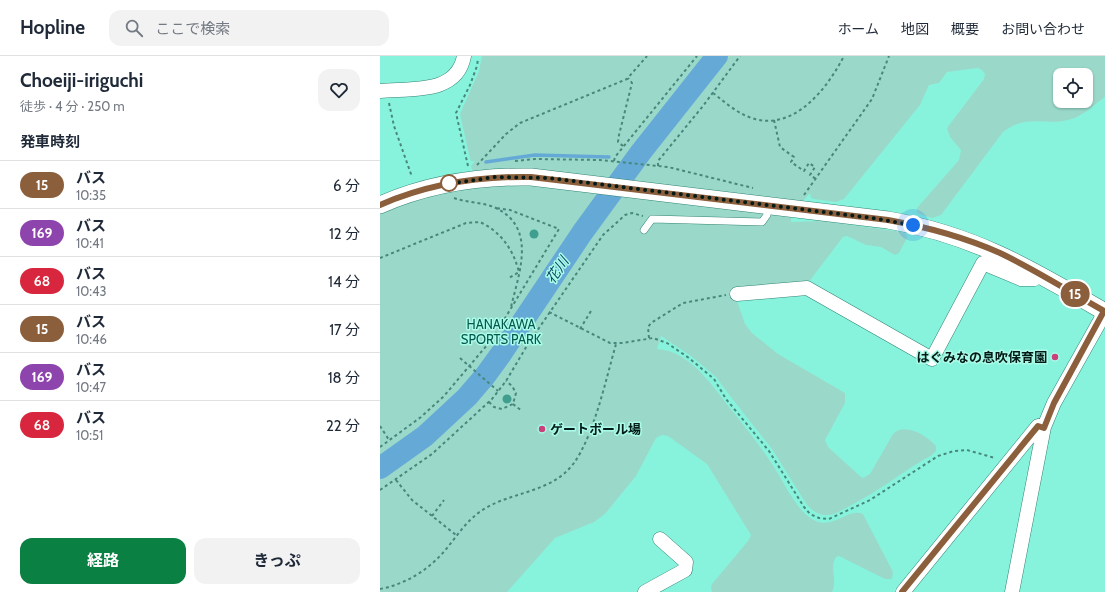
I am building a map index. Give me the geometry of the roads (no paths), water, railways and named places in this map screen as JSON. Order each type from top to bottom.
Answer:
[{"type":"street","points":[[384,94],[440,85],[456,75],[461,67],[464,56]]},
{"type":"street","points":[[380,205],[425,189],[478,179],[531,177],[888,220],[937,231],[984,246],[1038,273],[1105,311],[1054,403],[1044,428],[1012,592]]},
{"type":"street","points":[[737,294],[807,288],[932,359],[983,264],[1021,279],[1034,279],[1038,273]]},
{"type":"street","points":[[902,592],[1038,426],[1044,428]]},
{"type":"street","points":[[645,592],[685,570],[686,562],[660,540]]},
{"type":"lane","points":[[644,230],[652,219],[758,222],[766,219],[768,205]]},
{"type":"waterway","name":"花川","points":[[380,468],[425,436],[467,397],[485,376],[582,233],[641,152],[717,56]]},
{"type":"waterway","points":[[486,162],[535,155],[609,157]]},
{"type":"waterway","points":[[626,159],[635,160]]},
{"type":"place","name":"はぐみなの息吹保育園","points":[[1055,357]]},
{"type":"place","name":"ゲートボール場","points":[[542,429]]},
{"type":"park label","name":"HANAKAWA SPORTS PARK","points":[[501,332]]}]
